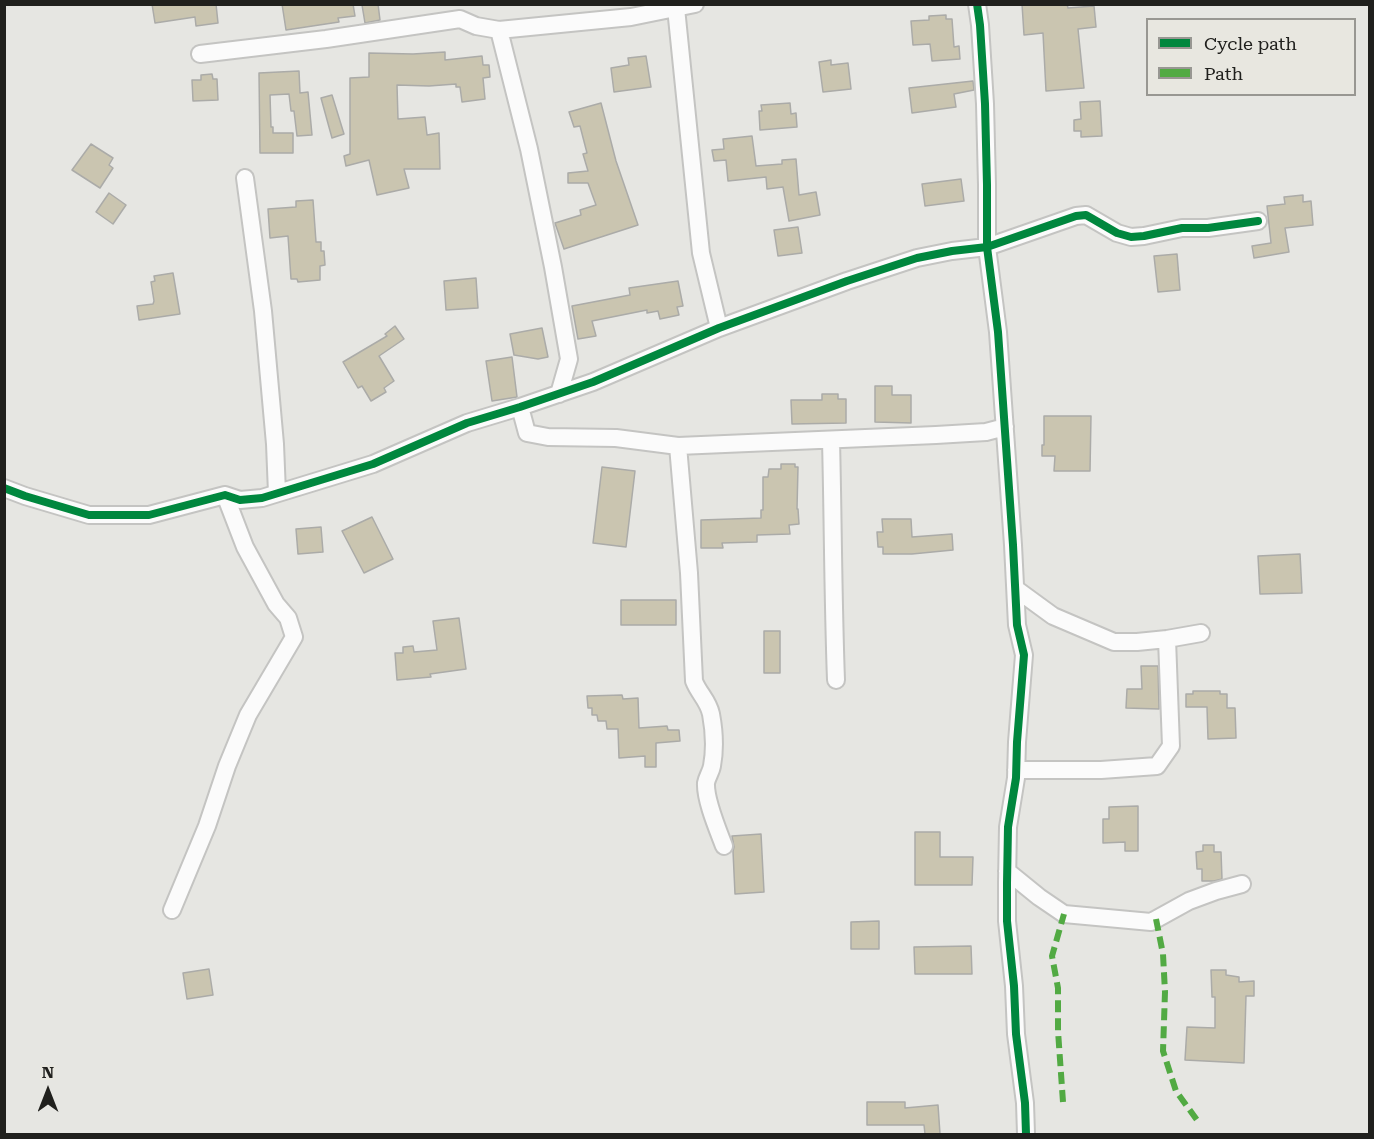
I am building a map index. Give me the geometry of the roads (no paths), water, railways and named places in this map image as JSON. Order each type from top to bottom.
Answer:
[{"type":"street","points":[[589,21],[594,4]]},
{"type":"street","points":[[200,54],[326,39],[459,12],[476,26],[499,30],[589,21],[626,11],[676,8],[695,4]]},
{"type":"street","points":[[977,4],[985,105],[987,247],[998,332],[1017,625],[1024,656],[1016,778],[1008,827],[1007,921],[1026,1134]]},
{"type":"street","points":[[676,8],[701,253],[719,328]]},
{"type":"street","points":[[499,30],[529,149],[569,359],[559,394]]},
{"type":"street","points":[[245,178],[263,311],[277,493]]},
{"type":"street","points":[[4,488],[89,515],[149,515],[225,495],[240,500],[262,498],[373,464],[467,423],[520,408],[593,382],[719,328],[917,258],[987,247],[1076,216],[1086,215],[1117,233],[1131,237],[1182,228],[1208,228],[1258,221]]},
{"type":"street","points":[[569,359],[593,382]]},
{"type":"street","points":[[520,408],[527,433],[548,437],[616,438],[678,446],[976,432],[1005,427]]},
{"type":"street","points":[[831,440],[836,680]]},
{"type":"street","points":[[678,446],[689,573],[694,681],[698,690],[706,698],[711,713],[713,758],[712,769],[706,782],[707,797],[724,846]]},
{"type":"street","points":[[172,910],[204,837],[227,766],[248,715],[294,637],[288,618],[276,604],[245,547],[225,495]]},
{"type":"street","points":[[1016,589],[1053,616],[1114,642],[1167,639],[1201,633]]},
{"type":"street","points":[[1016,770],[1101,770],[1157,766],[1171,746],[1167,639]]},
{"type":"street","points":[[1007,871],[1064,914],[1151,922],[1189,901],[1242,884]]}]
